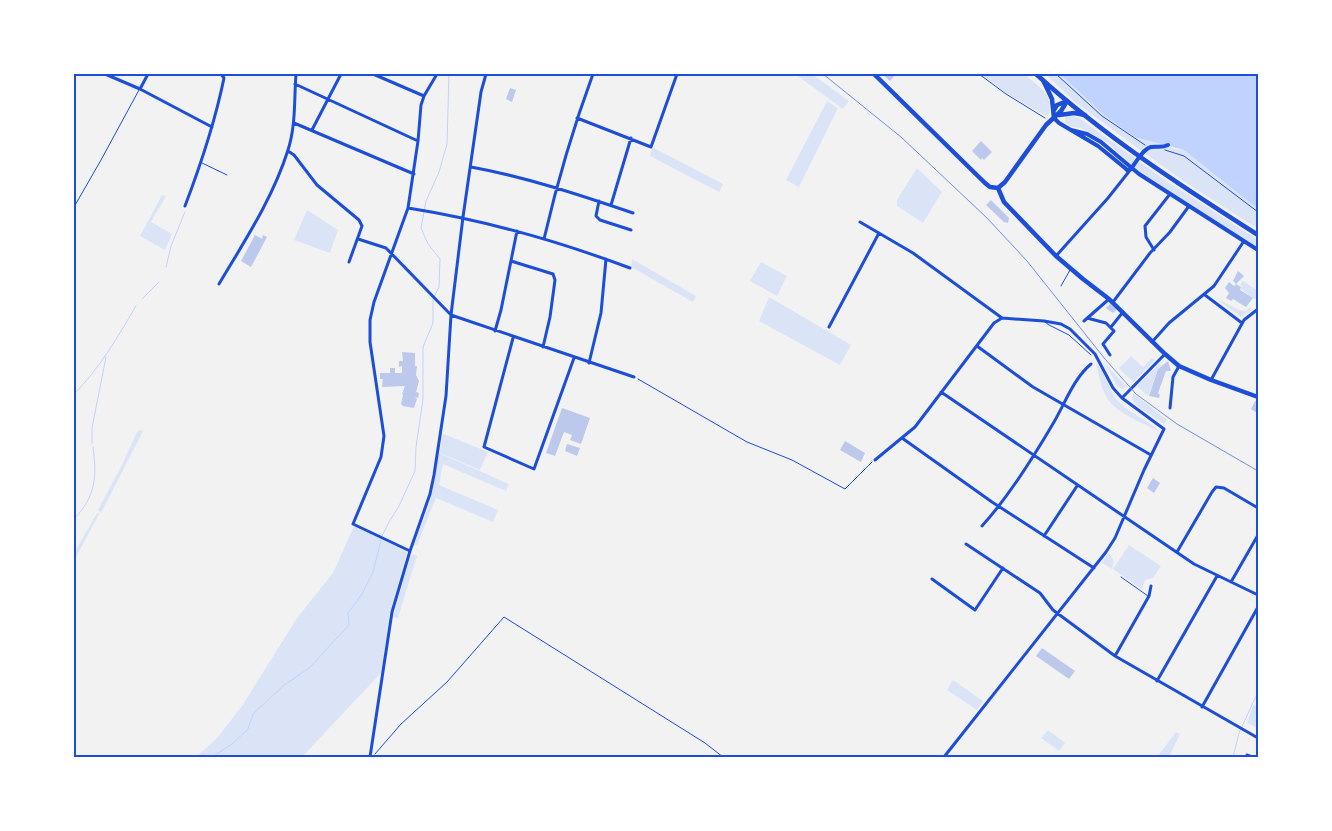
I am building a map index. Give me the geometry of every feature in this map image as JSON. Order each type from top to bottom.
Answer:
[{"type":"main road","points":[[874,74],[990,187],[998,188],[1005,182],[1067,100]]},
{"type":"main road","points":[[1036,74],[1130,150],[1258,234]]},
{"type":"main road","points":[[1042,79],[1051,94],[1054,118]]},
{"type":"main road","points":[[1054,110],[1057,105],[1067,100]]},
{"type":"main road","points":[[1054,118],[1068,113],[1085,115]]},
{"type":"main road","points":[[998,188],[1004,202],[1070,270],[1111,300],[1152,342],[1179,366],[1258,397]]},
{"type":"street","points":[[105,74],[212,127]]},
{"type":"street","points":[[140,90],[148,74]]},
{"type":"street","points":[[185,206],[202,163],[212,127],[224,78],[221,74]]},
{"type":"street","points":[[219,284],[271,190],[288,150],[294,123],[296,74]]},
{"type":"street","points":[[312,130],[341,74]]},
{"type":"street","points":[[373,74],[424,96]]},
{"type":"street","points":[[410,551],[353,524],[383,449],[384,436],[371,350],[370,328],[374,302],[408,208],[414,174],[421,105],[437,74]]},
{"type":"street","points":[[370,757],[392,612],[410,551],[430,494],[434,475],[446,396],[451,315],[463,217],[481,92],[486,74]]},
{"type":"street","points":[[544,239],[556,188],[577,118],[593,74]]},
{"type":"street","points":[[577,118],[651,146],[677,74]]},
{"type":"street","points":[[295,84],[418,141]]},
{"type":"street","points":[[1054,118],[1057,122],[1071,130],[1087,134],[1101,142],[1131,168],[1258,250]]},
{"type":"street","points":[[294,123],[414,174]]},
{"type":"street","points":[[611,206],[631,138]]},
{"type":"street","points":[[1056,256],[1108,198],[1145,151],[1150,147],[1162,148],[1168,145]]},
{"type":"street","points":[[288,150],[317,185],[359,220],[362,226],[348,262]]},
{"type":"street","points":[[471,167],[556,188],[633,213]]},
{"type":"street","points":[[1154,250],[1146,237],[1145,226],[1170,194]]},
{"type":"street","points":[[599,201],[596,216],[600,220],[631,230]]},
{"type":"street","points":[[1084,321],[1111,300],[1170,232],[1189,206]]},
{"type":"street","points":[[408,208],[463,217],[517,231],[630,268]]},
{"type":"street","points":[[860,222],[913,253],[1002,318]]},
{"type":"street","points":[[495,331],[502,310],[517,231]]},
{"type":"street","points":[[828,327],[880,233]]},
{"type":"street","points":[[358,239],[386,248],[391,252],[451,315],[634,377]]},
{"type":"street","points":[[1152,342],[1169,323],[1214,286],[1244,241]]},
{"type":"street","points":[[589,363],[601,313],[606,259]]},
{"type":"street","points":[[511,261],[553,274],[555,280],[550,317],[543,347]]},
{"type":"street","points":[[1205,294],[1242,323]]},
{"type":"street","points":[[1211,380],[1242,323],[1248,315],[1258,309]]},
{"type":"street","points":[[1111,327],[1123,312]]},
{"type":"street","points":[[875,460],[915,427],[994,322],[1002,318],[1044,321],[1061,324],[1070,329],[1082,339],[1099,360],[1113,388],[1122,398],[1164,429],[1115,538],[1094,568],[944,757]]},
{"type":"street","points":[[1087,318],[1106,322],[1114,331],[1104,344],[1110,355]]},
{"type":"street","points":[[513,337],[484,447],[534,469],[574,358]]},
{"type":"street","points":[[977,346],[1025,382],[1063,406],[1151,455]]},
{"type":"street","points":[[1122,398],[1165,354]]},
{"type":"street","points":[[982,526],[1000,507],[1033,456],[1082,373],[1091,364]]},
{"type":"street","points":[[1170,408],[1173,377],[1179,366]]},
{"type":"street","points":[[941,392],[1194,564],[1258,595]]},
{"type":"street","points":[[902,438],[1000,507],[1094,568]]},
{"type":"street","points":[[1044,536],[1077,486]]},
{"type":"street","points":[[1177,552],[1216,487],[1224,488],[1258,508]]},
{"type":"street","points":[[1231,583],[1258,535]]},
{"type":"street","points":[[966,544],[1040,593],[1052,610],[1115,656],[1258,738]]},
{"type":"street","points":[[932,579],[975,610],[1003,568]]},
{"type":"street","points":[[1157,681],[1217,576]]},
{"type":"street","points":[[1115,656],[1149,596],[1151,586]]},
{"type":"street","points":[[1202,707],[1258,608]]},
{"type":"street","points":[[1247,755],[1252,757]]},
{"type":"lane","points":[[74,207],[140,90]]},
{"type":"lane","points":[[202,163],[227,175]]},
{"type":"lane","points":[[1061,286],[1070,270]]},
{"type":"lane","points":[[1044,321],[1069,335],[1091,355]]},
{"type":"lane","points":[[1121,577],[1149,596]]},
{"type":"path","points":[[979,74],[1012,98],[1054,118]]},
{"type":"path","points":[[1056,74],[1102,116],[1150,147]]},
{"type":"path","points":[[1162,148],[1184,156],[1258,212]]},
{"type":"path","points":[[634,377],[747,442],[792,460],[845,489],[875,460]]},
{"type":"path","points":[[370,757],[377,753],[396,730],[447,682],[504,617],[723,757]]},
{"type":"shaded area","points":[[795,74],[812,74],[849,101],[843,109]]},
{"type":"shaded area","points":[[981,74],[1024,74],[1040,87],[1047,97],[1050,109],[1048,117],[1006,93]]},
{"type":"shaded area","points":[[1045,74],[1060,74],[1104,115],[1174,149],[1184,150],[1258,209],[1258,229],[1185,182],[1132,144],[1075,102]]},
{"type":"shaded area","points":[[827,101],[838,108],[799,187],[786,180]]},
{"type":"shaded area","points":[[1068,115],[1079,118],[1165,180],[1258,240],[1258,247],[1144,176],[1108,143],[1081,128],[1065,123],[1065,118]]},
{"type":"shaded area","points":[[652,147],[723,184],[719,192],[650,156]]},
{"type":"shaded area","points":[[917,168],[942,192],[923,223],[897,206],[897,200]]},
{"type":"shaded area","points":[[162,195],[166,196],[151,222],[172,234],[165,250],[140,236]]},
{"type":"shaded area","points":[[307,210],[338,230],[330,253],[294,240]]},
{"type":"shaded area","points":[[632,259],[696,296],[693,302],[631,267]]},
{"type":"shaded area","points":[[761,262],[787,276],[777,296],[750,281]]},
{"type":"shaded area","points":[[1243,281],[1258,291],[1258,299],[1254,299],[1241,289],[1242,286],[1240,285]]},
{"type":"shaded area","points":[[769,297],[851,345],[840,365],[759,321]]},
{"type":"shaded area","points":[[1214,297],[1239,310],[1246,311],[1250,307],[1252,310],[1241,317]]},
{"type":"shaded area","points":[[1131,356],[1143,367],[1152,358],[1155,360],[1133,382],[1119,368]]},
{"type":"shaded area","points":[[1104,362],[1127,387],[1123,389],[1118,387]]},
{"type":"shaded area","points":[[1160,363],[1161,365],[1148,396],[1137,386]]},
{"type":"shaded area","points":[[1096,364],[1102,371],[1118,401],[1160,432],[1124,414],[1112,404],[1103,390]]},
{"type":"shaded area","points":[[1133,393],[1167,420],[1164,424],[1136,405],[1132,399]]},
{"type":"shaded area","points":[[143,431],[101,513],[98,510],[137,432]]},
{"type":"shaded area","points":[[444,434],[488,452],[480,470],[440,453],[442,436]]},
{"type":"shaded area","points":[[439,453],[509,484],[506,491],[443,464],[439,485],[498,510],[493,522],[436,498],[417,545],[414,546],[430,501]]},
{"type":"shaded area","points":[[97,513],[99,514],[74,561],[74,553]]},
{"type":"shaded area","points":[[354,526],[407,552],[390,612],[381,673],[302,757],[196,757],[217,738],[242,706],[297,618],[333,573]]},
{"type":"shaded area","points":[[1129,545],[1161,566],[1153,578],[1145,580],[1142,589],[1113,569]]},
{"type":"shaded area","points":[[1109,553],[1114,561],[1112,569],[1102,563]]},
{"type":"shaded area","points":[[414,554],[417,556],[398,618],[393,617],[410,557]]},
{"type":"shaded area","points":[[953,680],[983,701],[977,710],[947,690]]},
{"type":"shaded area","points":[[1253,705],[1258,707],[1258,728],[1247,723]]},
{"type":"shaded area","points":[[1048,730],[1065,743],[1059,751],[1041,738]]},
{"type":"shaded area","points":[[1176,732],[1180,734],[1169,757],[1157,757]]},
{"type":"water","points":[[1060,74],[1258,74],[1258,209],[1184,150],[1135,137],[1104,115]]},
{"type":"building","points":[[882,74],[896,74],[890,81]]},
{"type":"building","points":[[510,88],[516,90],[512,102],[506,99]]},
{"type":"building","points":[[981,141],[992,152],[984,160],[982,158],[981,160],[972,151]]},
{"type":"building","points":[[991,200],[1009,218],[1008,223],[1004,222],[986,205]]},
{"type":"building","points":[[255,235],[262,239],[263,235],[267,237],[251,267],[241,261]]},
{"type":"building","points":[[1238,271],[1244,276],[1236,284],[1233,281]]},
{"type":"building","points":[[1229,282],[1234,286],[1236,284],[1241,287],[1240,290],[1253,298],[1246,307],[1233,299],[1231,301],[1226,298],[1229,293],[1225,288]]},
{"type":"building","points":[[1111,303],[1117,309],[1113,313],[1106,308]]},
{"type":"building","points":[[402,352],[415,353],[416,375],[419,381],[416,392],[419,393],[418,398],[415,397],[417,399],[414,408],[401,404],[405,386],[382,387],[383,379],[380,379],[380,373],[390,373],[390,368],[395,368],[395,373],[402,373],[402,366],[399,367],[399,361],[403,361]]},
{"type":"building","points":[[1168,361],[1171,371],[1166,371],[1158,393],[1160,395],[1159,398],[1149,396],[1158,369]]},
{"type":"building","points":[[1255,401],[1258,402],[1257,413],[1251,409]]},
{"type":"building","points":[[562,408],[590,418],[581,444],[570,440],[572,435],[564,432],[555,456],[546,453]]},
{"type":"building","points":[[845,441],[865,453],[861,462],[840,450]]},
{"type":"building","points":[[567,444],[580,448],[577,456],[565,451]]},
{"type":"building","points":[[1153,478],[1160,483],[1154,493],[1147,488]]},
{"type":"building","points":[[1042,648],[1075,671],[1069,679],[1036,656]]},
{"type":"waterway","points":[[382,536],[399,506],[415,471],[416,447],[423,399],[423,347],[433,323],[433,299],[439,287],[440,259],[428,244],[421,228],[426,201],[439,172],[447,144],[449,74]]},
{"type":"waterway","points":[[166,267],[171,246],[185,212]]},
{"type":"waterway","points":[[142,299],[159,282]]},
{"type":"waterway","points":[[74,394],[100,363],[136,306]]},
{"type":"waterway","points":[[92,443],[92,428],[106,357]]},
{"type":"waterway","points":[[74,519],[91,494],[95,477],[93,447]]},
{"type":"waterway","points":[[212,757],[232,744],[248,729],[253,714],[283,686],[309,668],[349,625],[348,613],[362,594],[373,572],[381,540]]},
{"type":"waterway","points":[[1233,757],[1239,733],[1258,692]]},
{"type":"railway","points":[[823,74],[901,137],[987,218],[1027,261],[1105,359],[1136,394],[1177,424],[1258,471]]}]
